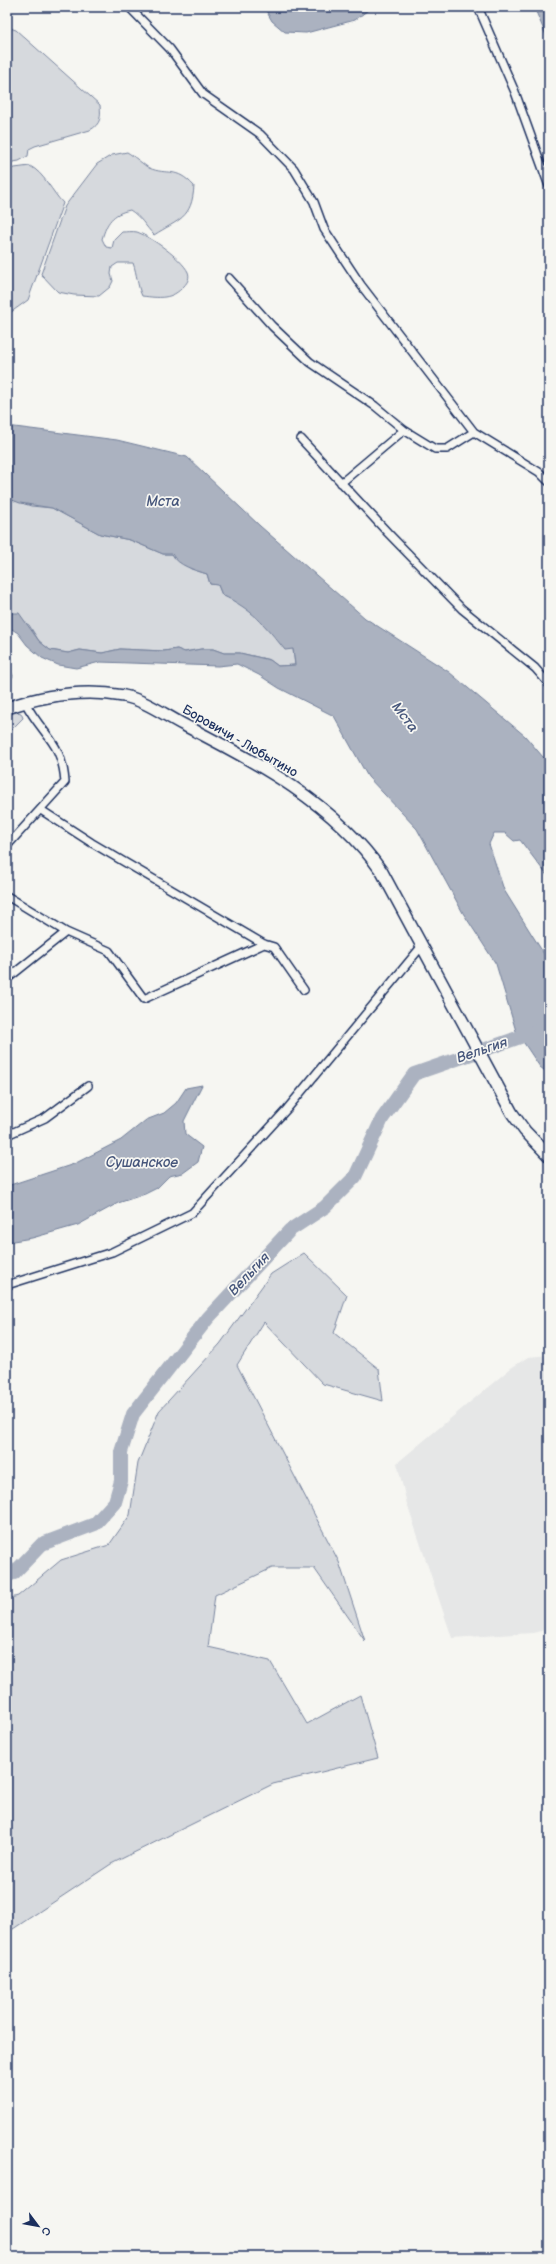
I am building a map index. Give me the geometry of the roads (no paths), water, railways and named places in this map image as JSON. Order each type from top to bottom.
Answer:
[{"type":"main road","name":"Боровичи - Любытино","points":[[10,707],[53,695],[81,693],[126,696],[252,761],[296,790],[330,816],[366,850],[382,872],[505,1101],[525,1131],[549,1156]]},
{"type":"street","points":[[129,7],[170,49],[203,94],[260,134],[294,169],[314,202],[324,228],[361,285],[474,432],[539,472],[549,482]]},
{"type":"street","points":[[478,7],[515,92],[549,186]]},
{"type":"street","points":[[229,278],[272,326],[310,362],[375,406],[404,430],[435,449],[447,449],[474,432]]},
{"type":"street","points":[[341,483],[404,430]]},
{"type":"street","points":[[301,439],[341,483],[462,608],[535,668],[549,684]]},
{"type":"street","points":[[7,846],[65,782],[64,767],[60,753],[51,739],[32,716],[25,702]]},
{"type":"street","points":[[41,810],[92,843],[264,944],[274,947],[304,990]]},
{"type":"street","points":[[7,896],[66,932],[109,951],[144,999],[264,944]]},
{"type":"street","points":[[7,979],[66,932]]},
{"type":"street","points":[[7,1285],[112,1252],[192,1213],[287,1109],[421,947]]},
{"type":"street","points":[[7,1134],[45,1118],[88,1086]]},
{"type":"water","points":[[264,7],[372,7],[355,20],[306,33],[285,32],[272,21]]},
{"type":"water","points":[[534,7],[549,7],[549,41],[548,40]]},
{"type":"water","name":"Мста","points":[[7,426],[117,440],[187,457],[260,526],[365,618],[449,672],[525,736],[549,764],[549,878],[520,840],[514,841],[505,833],[494,833],[489,844],[504,890],[549,962],[549,1074],[540,1067],[516,1031],[496,964],[463,913],[417,829],[368,777],[334,716],[279,688],[259,675],[237,664],[218,666],[100,662],[76,668],[58,665],[42,658],[27,645],[18,633],[7,626],[7,613],[19,613],[39,641],[50,650],[68,653],[80,650],[102,653],[120,649],[164,651],[177,649],[185,652],[201,649],[213,649],[224,653],[240,653],[270,660],[278,666],[295,665],[293,649],[285,650],[257,618],[242,606],[222,595],[218,585],[210,584],[207,574],[183,565],[178,562],[172,554],[163,554],[130,540],[100,534],[52,508],[20,503],[7,498]]},
{"type":"water","name":"Сушанское","points":[[202,1085],[184,1121],[185,1134],[202,1147],[198,1162],[183,1173],[169,1176],[157,1188],[145,1194],[118,1203],[78,1225],[32,1238],[7,1242],[7,1186],[74,1164],[121,1140],[146,1120],[164,1113],[176,1103],[186,1088]]},
{"type":"waterway","name":"Вельгия","points":[[7,1575],[14,1573],[42,1544],[95,1524],[115,1502],[121,1481],[121,1452],[133,1414],[208,1318],[290,1230],[325,1207],[355,1177],[382,1119],[414,1074],[549,1027]]}]
